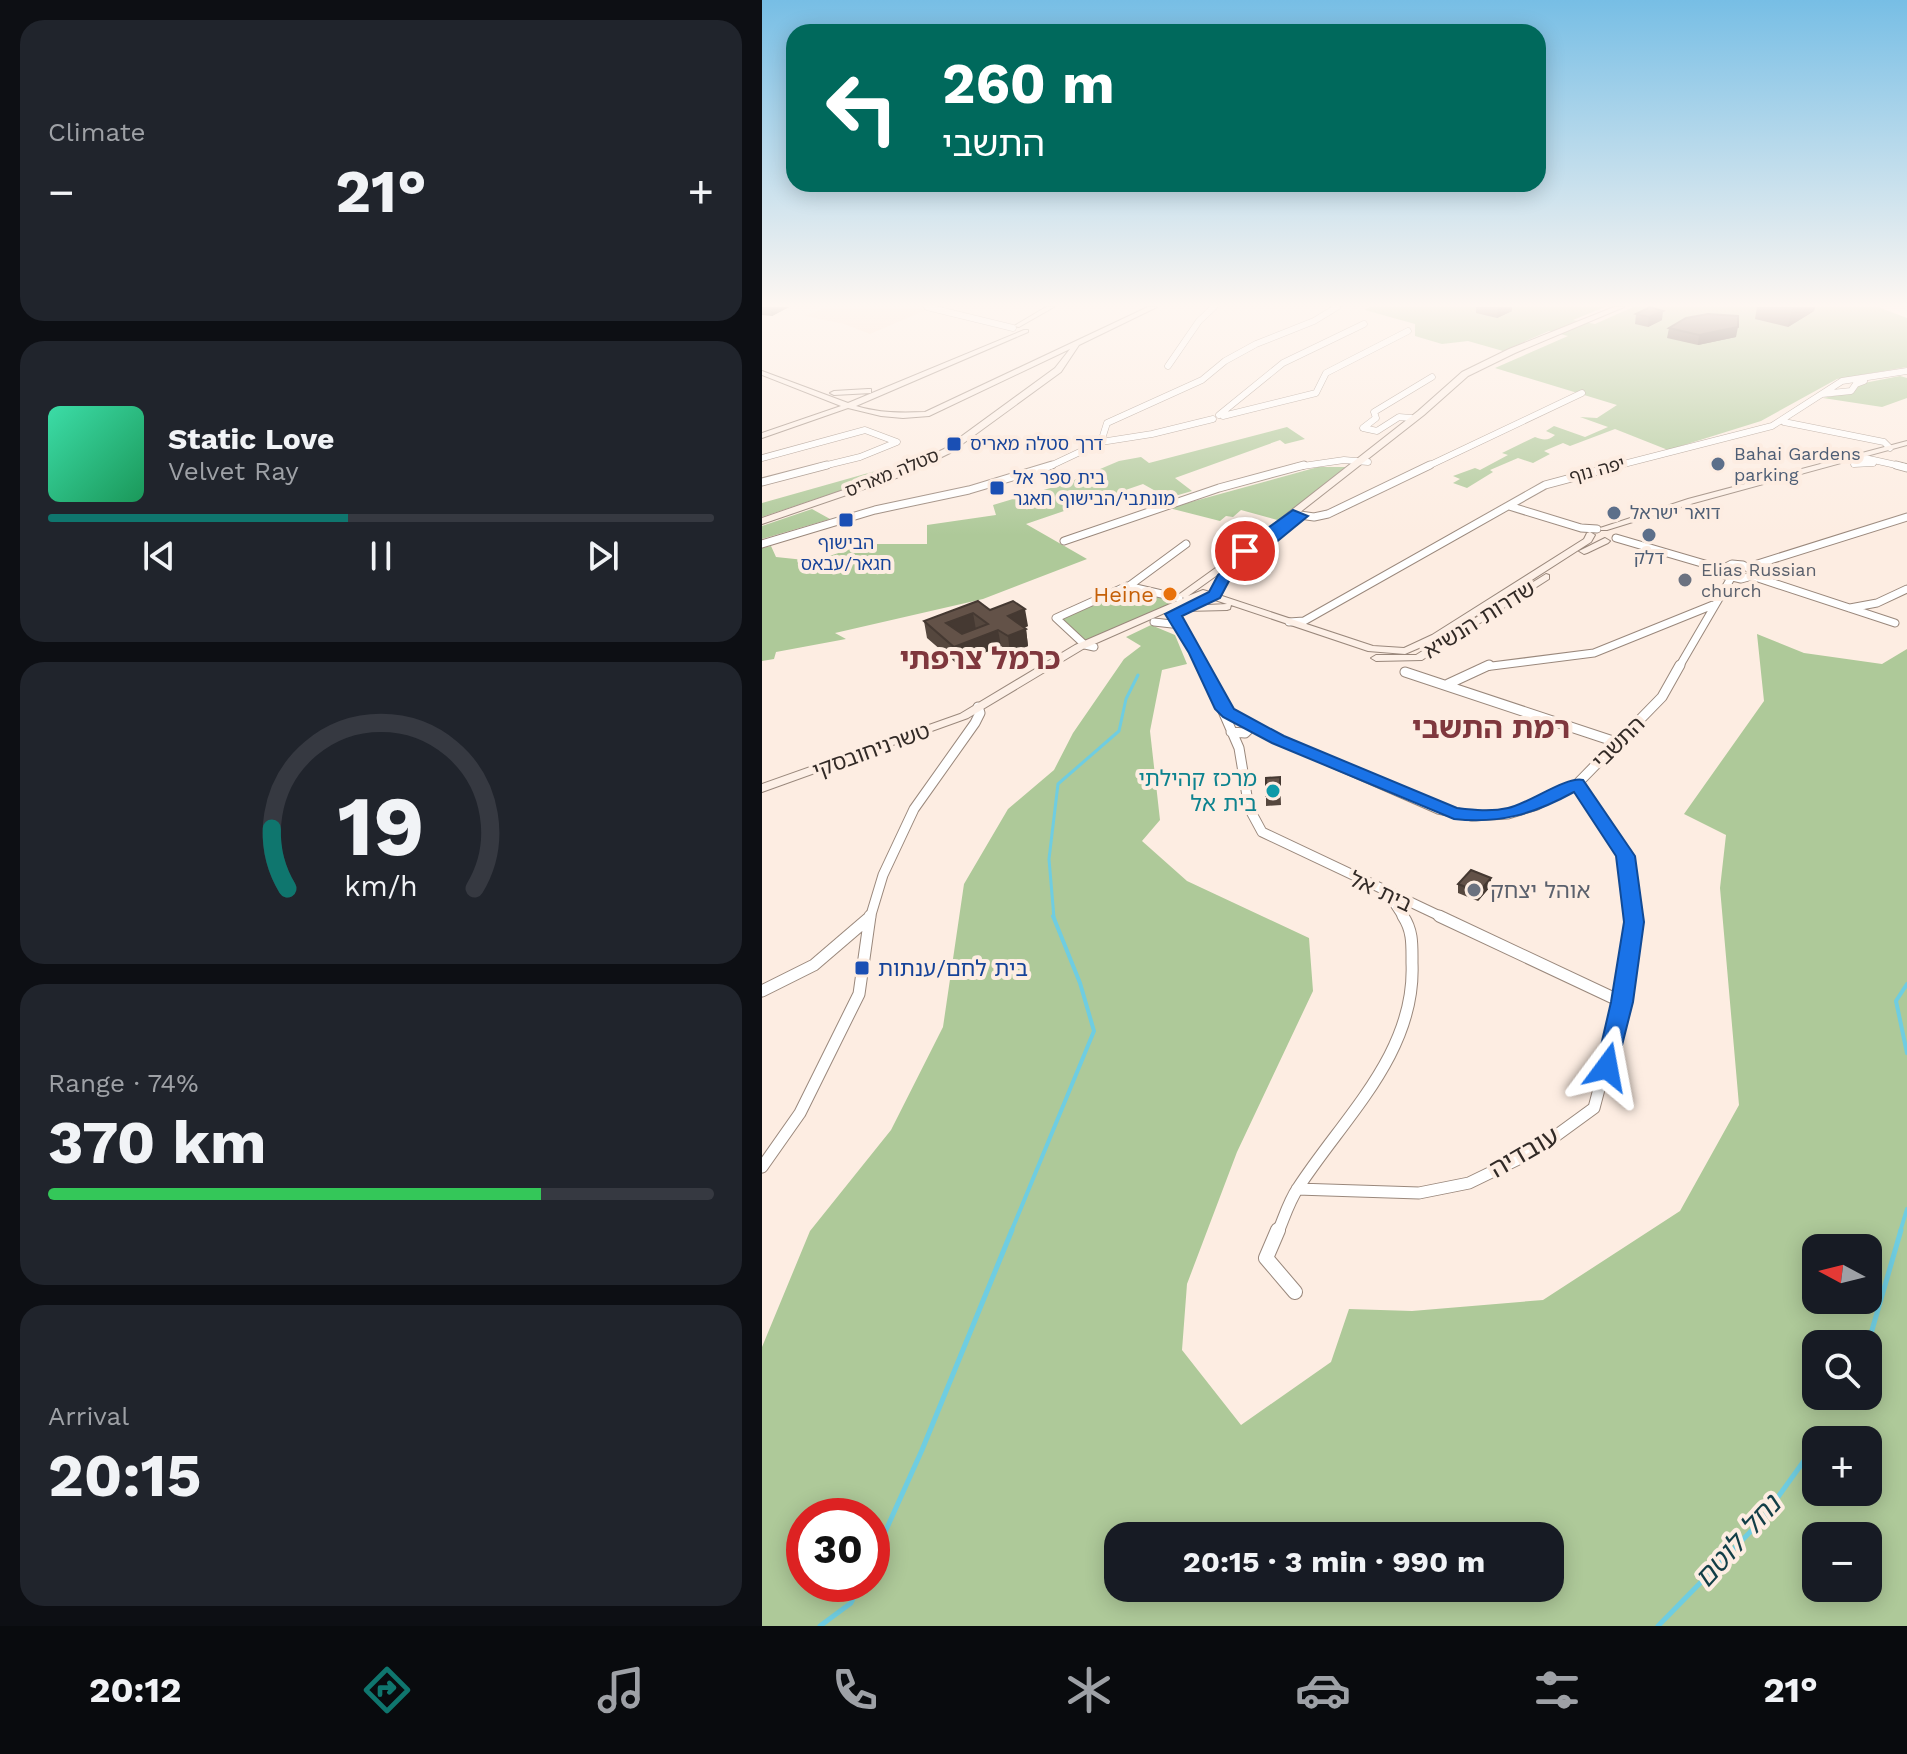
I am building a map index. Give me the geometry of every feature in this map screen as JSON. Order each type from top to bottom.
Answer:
[{"type":"street","points":[[790,383],[819,396],[887,410],[912,412],[939,409]]},
{"type":"street","points":[[802,383],[834,393],[856,394],[883,387]]},
{"type":"street","points":[[849,403],[892,383]]},
{"type":"street","points":[[762,434],[903,383]]},
{"type":"street","points":[[811,418],[868,413],[912,415],[939,409],[996,383]]},
{"type":"street","name":"סטלה מאריס","points":[[765,520],[902,473],[947,451],[1016,403],[1035,383]]},
{"type":"street","points":[[1101,442],[1107,423],[1196,383]]},
{"type":"street","points":[[1218,416],[1259,383]]},
{"type":"street","points":[[762,543],[888,506],[969,490],[1043,470],[1101,442],[1152,434],[1316,393],[1323,383]]},
{"type":"street","points":[[1411,418],[1398,418],[1377,431],[1363,428],[1376,418],[1374,412],[1422,383]]},
{"type":"street","points":[[1064,541],[1162,504],[1336,459],[1362,460],[1409,428],[1455,383]]},
{"type":"street","name":"יפה נוף","points":[[1305,625],[1560,479],[1784,422],[1820,394],[1844,383]]},
{"type":"street","points":[[1820,394],[1851,391],[1859,383]]},
{"type":"street","points":[[887,410],[881,407],[880,401],[893,387]]},
{"type":"street","points":[[834,393],[868,413]]},
{"type":"street","points":[[1297,515],[1328,514],[1582,393]]},
{"type":"street","points":[[811,418],[822,407],[819,396]]},
{"type":"street","points":[[1223,709],[1181,625],[1170,612],[1208,596],[1223,578],[1411,418],[1421,413]]},
{"type":"street","points":[[1784,422],[1880,441],[1890,448]]},
{"type":"street","points":[[762,458],[865,430],[897,442],[860,457],[762,482]]},
{"type":"street","name":"שדרות הנשיא","points":[[1208,596],[1227,607],[1365,655],[1394,660],[1418,658],[1489,616],[1597,542],[1707,502],[1857,461],[1890,448],[1907,446]]},
{"type":"street","name":"שדרות הנשיא","points":[[1208,596],[1380,651],[1412,649],[1477,612],[1588,540],[1592,531],[1700,498],[1872,459],[1907,446]]},
{"type":"street","points":[[1872,459],[1907,468]]},
{"type":"street","points":[[1857,461],[1884,462]]},
{"type":"street","points":[[1509,506],[1722,569],[1732,564],[1748,567],[1753,571],[1752,576]]},
{"type":"street","name":"טשרניחובסקי","points":[[1089,646],[1154,622],[1170,612],[1179,598],[1297,515]]},
{"type":"street","points":[[1748,567],[1907,517]]},
{"type":"street","points":[[1592,531],[1613,538]]},
{"type":"street","points":[[1089,646],[1056,618],[1129,586],[1186,544]]},
{"type":"street","points":[[1722,569],[1724,575],[1731,578],[1752,576],[1895,623]]},
{"type":"street","points":[[1208,596],[1211,577]]},
{"type":"street","name":"התשבי","points":[[1223,709],[1249,724],[1454,813],[1484,817],[1508,814],[1537,805],[1577,784],[1662,697],[1731,578]]},
{"type":"street","points":[[1129,586],[1179,598]]},
{"type":"street","points":[[1848,608],[1877,603],[1907,589]]},
{"type":"street","name":"טשרניחובסקי","points":[[762,788],[955,719],[1089,646],[1170,612],[1188,609],[1208,596]]},
{"type":"street","points":[[1448,684],[1489,665],[1594,653],[1713,605]]},
{"type":"street","points":[[1188,609],[1227,607]]},
{"type":"street","points":[[1154,622],[1181,625]]},
{"type":"street","points":[[1405,672],[1616,742]]},
{"type":"street","points":[[762,1167],[800,1113],[859,994],[870,917],[883,875],[914,809],[975,723],[980,713],[978,707]]},
{"type":"street","name":"טשרניחובסקי","points":[[762,781],[978,707]]},
{"type":"street","name":"בית אל","points":[[1223,709],[1245,768],[1247,808],[1262,832],[1385,893],[1622,1002]]},
{"type":"street","points":[[1230,729],[1245,733],[1249,724]]},
{"type":"street","name":"עובדיה","points":[[1297,1189],[1419,1193],[1469,1183],[1535,1151],[1594,1108],[1622,1002],[1634,922],[1625,856],[1577,784]]},
{"type":"street","points":[[1295,1292],[1266,1258],[1297,1189],[1341,1132],[1400,1038],[1413,983],[1411,928],[1385,893]]},
{"type":"street","points":[[762,991],[814,965],[845,942],[870,917]]},
{"type":"green space","points":[[1544,383],[1830,383],[1761,421],[1668,450],[1615,429],[1570,446],[1563,443],[1544,451],[1550,454],[1533,463],[1518,458],[1490,470],[1493,472],[1467,488],[1453,483],[1460,479],[1453,476],[1475,468],[1480,470],[1508,455],[1502,453],[1535,437],[1550,438],[1555,435],[1546,431],[1554,426],[1585,437],[1608,427],[1580,417],[1597,418],[1617,405]]},
{"type":"green space","points":[[1907,383],[1907,398],[1882,407],[1823,398],[1854,392],[1859,384]]},
{"type":"green space","points":[[1287,427],[1305,439],[1285,444],[1280,440],[1175,478],[1192,491],[1168,498],[1143,484],[1026,524],[1087,559],[983,599],[835,633],[846,639],[776,652],[774,659],[762,661],[762,548],[771,546],[776,557],[814,561],[866,544],[927,544],[927,525],[996,515],[993,505],[1067,483],[1119,461],[1141,457],[1149,463]]},
{"type":"green space","points":[[1318,467],[1346,467],[1281,521],[1241,510],[1233,517],[1226,516],[1220,521],[1169,508]]},
{"type":"green space","points":[[879,470],[887,475],[762,517],[762,503]]},
{"type":"green space","points":[[812,509],[830,519],[762,539],[762,526]]},
{"type":"green space","points":[[1126,588],[1172,600],[1161,611],[1085,641],[1061,619]]},
{"type":"green space","points":[[1151,625],[1175,635],[1187,664],[1162,670],[1150,731],[1160,820],[1142,841],[1187,881],[1309,938],[1313,991],[1237,1152],[1187,1284],[1182,1350],[1241,1425],[1331,1362],[1349,1309],[1412,1311],[1543,1300],[1680,1211],[1739,1105],[1720,888],[1726,835],[1684,814],[1764,701],[1757,634],[1804,653],[1882,664],[1907,649],[1907,1626],[762,1626],[762,1347],[810,1231],[891,1130],[943,1027],[964,884],[1008,809],[1054,770],[1073,733],[1124,659],[1141,646],[1126,637]]},
{"type":"building","points":[[978,601],[990,610],[1013,601],[1025,609],[1008,616],[1026,629],[1008,636],[998,630],[954,647],[924,621]],"holes":[[[973,613],[988,624],[962,634],[946,623]]]},
{"type":"building","points":[[1280,777],[1280,796],[1266,796],[1266,778]]},
{"type":"building","points":[[1471,870],[1491,878],[1479,892],[1458,884]]},
{"type":"waterway","points":[[1054,918],[1049,859],[1058,784],[1119,731],[1126,699],[1138,675]]},
{"type":"waterway","points":[[1011,1232],[1094,1031],[1080,983],[1053,916]]},
{"type":"waterway","name":"נחל לוטם","points":[[1907,984],[1896,1001],[1907,1053]]},
{"type":"waterway","name":"נחל לוטם","points":[[1900,1232],[1907,1209]]},
{"type":"waterway","points":[[890,1521],[1012,1230]]},
{"type":"waterway","name":"נחל לוטם","points":[[1872,1330],[1901,1230]]},
{"type":"waterway","name":"נחל לוטם","points":[[1658,1626],[1760,1522],[1802,1464]]},
{"type":"waterway","points":[[820,1626],[851,1602]]},
{"type":"place","name":"דרך סטלה מאריס","points":[[954,444]]},
{"type":"place","name":"Bahai Gardens parking","points":[[1718,464]]},
{"type":"place","name":"בית ספר אל מונתבי/הבישוף חאגר","points":[[997,488]]},
{"type":"place","name":"דואר ישראל","points":[[1614,513]]},
{"type":"place","name":"הבישוף חגאר/עבאס","points":[[846,520]]},
{"type":"place","name":"דלק","points":[[1649,535]]},
{"type":"place","name":"Elias Russian church","points":[[1685,580]]},
{"type":"place","name":"Heine","points":[[1170,594]]},
{"type":"place","name":"מרכז קהילתי בית אל","points":[[1273,791]]},
{"type":"place","name":"אוהל יצחק","points":[[1474,890]]},
{"type":"place","name":"בית לחם/ענתות","points":[[862,968]]},
{"type":"district","name":"כרמל צרפתי","points":[[980,659]]},
{"type":"district","name":"רמת התשבי","points":[[1491,728]]},
{"type":"route","points":[[1245,551],[1293,514],[1301,516],[1223,578],[1214,595],[1173,614],[1197,653],[1223,709],[1228,713],[1278,739],[1438,809],[1454,813],[1484,817],[1508,814],[1537,805],[1577,784],[1625,856],[1634,922],[1622,1002],[1607,1067]]}]
